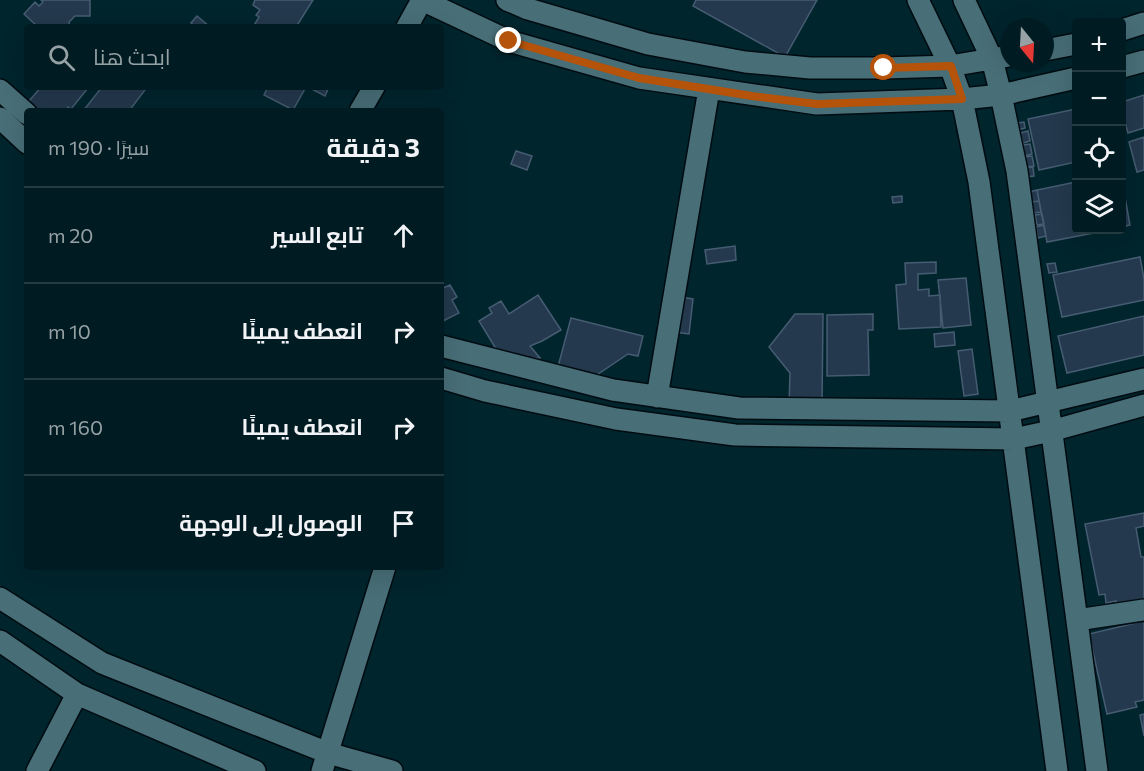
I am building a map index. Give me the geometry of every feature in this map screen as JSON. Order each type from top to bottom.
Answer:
[{"type":"street","points":[[409,24],[422,0],[509,41],[639,78],[817,104],[962,99],[1001,94],[1072,79]]},
{"type":"street","points":[[507,0],[528,9],[648,44],[745,62],[810,68],[951,66],[1000,58],[964,0]]},
{"type":"street","points":[[918,0],[951,66],[962,99],[979,182],[1057,771]]},
{"type":"street","points":[[1126,29],[1144,24]]},
{"type":"street","points":[[1054,48],[1072,45]]},
{"type":"street","points":[[1126,66],[1144,61]]},
{"type":"street","points":[[1000,72],[1001,94],[1017,171],[1097,771]]},
{"type":"street","points":[[657,397],[709,89]]},
{"type":"street","points":[[0,90],[11,119],[24,138]]},
{"type":"street","points":[[362,108],[372,90]]},
{"type":"street","points":[[444,347],[613,390],[739,408],[1010,411],[1144,379]]},
{"type":"street","points":[[444,381],[616,419],[735,435],[1014,439],[1144,405]]},
{"type":"street","points":[[325,762],[384,570]]},
{"type":"street","points":[[0,598],[102,663],[325,762],[392,771]]},
{"type":"street","points":[[1077,620],[1144,610]]},
{"type":"street","points":[[0,641],[77,694],[255,771]]},
{"type":"street","points":[[37,771],[77,694]]},
{"type":"building","points":[[41,0],[90,0],[90,16],[75,16],[69,24],[35,24],[24,14],[35,2],[39,6],[43,2]]},
{"type":"building","points":[[255,0],[313,0],[298,24],[255,24],[259,17],[256,15],[260,10],[253,5]]},
{"type":"building","points":[[696,0],[817,0],[785,57],[693,6]]},
{"type":"building","points":[[197,16],[206,24],[192,24]]},
{"type":"building","points":[[38,90],[86,90],[72,108],[24,107]]},
{"type":"building","points":[[100,90],[145,90],[131,108],[85,108]]},
{"type":"building","points":[[266,90],[304,90],[294,108],[289,108],[264,95]]},
{"type":"building","points":[[314,90],[328,90],[325,96]]},
{"type":"building","points":[[1144,95],[1144,128],[1128,133],[1126,101]]},
{"type":"building","points":[[1072,110],[1072,163],[1039,170],[1028,119]]},
{"type":"building","points":[[1024,122],[1025,128],[1018,130],[1017,123]]},
{"type":"building","points":[[1028,131],[1030,141],[1023,143],[1020,133]]},
{"type":"building","points":[[1144,137],[1144,170],[1137,172],[1129,142]]},
{"type":"building","points":[[1030,144],[1032,154],[1025,156],[1023,145]]},
{"type":"building","points":[[516,151],[532,156],[527,170],[511,164]]},
{"type":"building","points":[[1032,156],[1034,166],[1026,167],[1025,157]]},
{"type":"building","points":[[1033,167],[1034,176],[1026,177],[1025,168]]},
{"type":"building","points":[[1072,183],[1072,234],[1088,234],[1047,242],[1037,190]]},
{"type":"building","points":[[1037,190],[1039,201],[1031,202],[1029,192]]},
{"type":"building","points":[[902,196],[902,202],[893,203],[892,197]]},
{"type":"building","points":[[1039,201],[1041,212],[1034,213],[1031,202]]},
{"type":"building","points":[[1126,203],[1130,225],[1126,226]]},
{"type":"building","points":[[1042,214],[1044,224],[1037,225],[1035,215]]},
{"type":"building","points":[[1044,225],[1046,236],[1038,238],[1036,227]]},
{"type":"building","points":[[735,246],[736,260],[707,264],[705,250]]},
{"type":"building","points":[[1140,257],[1144,279],[1144,300],[1062,317],[1053,275]]},
{"type":"building","points":[[936,262],[936,273],[918,274],[918,290],[929,289],[929,296],[940,295],[941,327],[899,329],[896,285],[906,284],[905,263]]},
{"type":"building","points":[[1055,263],[1057,272],[1049,273],[1047,264]]},
{"type":"building","points":[[966,278],[971,325],[943,328],[938,280]]},
{"type":"building","points":[[450,285],[457,297],[452,300],[459,313],[444,320],[444,288]]},
{"type":"building","points":[[538,295],[561,330],[530,346],[540,358],[520,360],[501,357],[479,321],[492,313],[489,308],[501,301],[509,314]]},
{"type":"building","points":[[680,297],[693,299],[689,334],[675,332]]},
{"type":"building","points":[[795,314],[823,314],[822,406],[789,406],[790,373],[769,347]]},
{"type":"building","points":[[873,314],[873,330],[868,330],[869,375],[827,376],[827,315]]},
{"type":"building","points":[[1144,316],[1144,355],[1067,373],[1058,336]]},
{"type":"building","points":[[571,318],[643,336],[638,356],[628,354],[595,376],[591,373],[584,376],[556,374]]},
{"type":"building","points":[[954,332],[955,345],[935,347],[934,334]]},
{"type":"building","points":[[972,349],[978,394],[964,396],[958,351]]},
{"type":"building","points":[[1144,513],[1144,526],[1136,528],[1141,557],[1144,557],[1144,605],[1118,610],[1116,601],[1106,603],[1105,594],[1099,595],[1085,524]]},
{"type":"building","points":[[1144,621],[1144,700],[1135,702],[1137,707],[1107,714],[1089,634]]},
{"type":"building","points":[[1144,714],[1144,736],[1140,715]]},
{"type":"route","points":[[509,41],[639,78],[752,96],[817,104],[962,99],[951,66],[884,68]]}]
